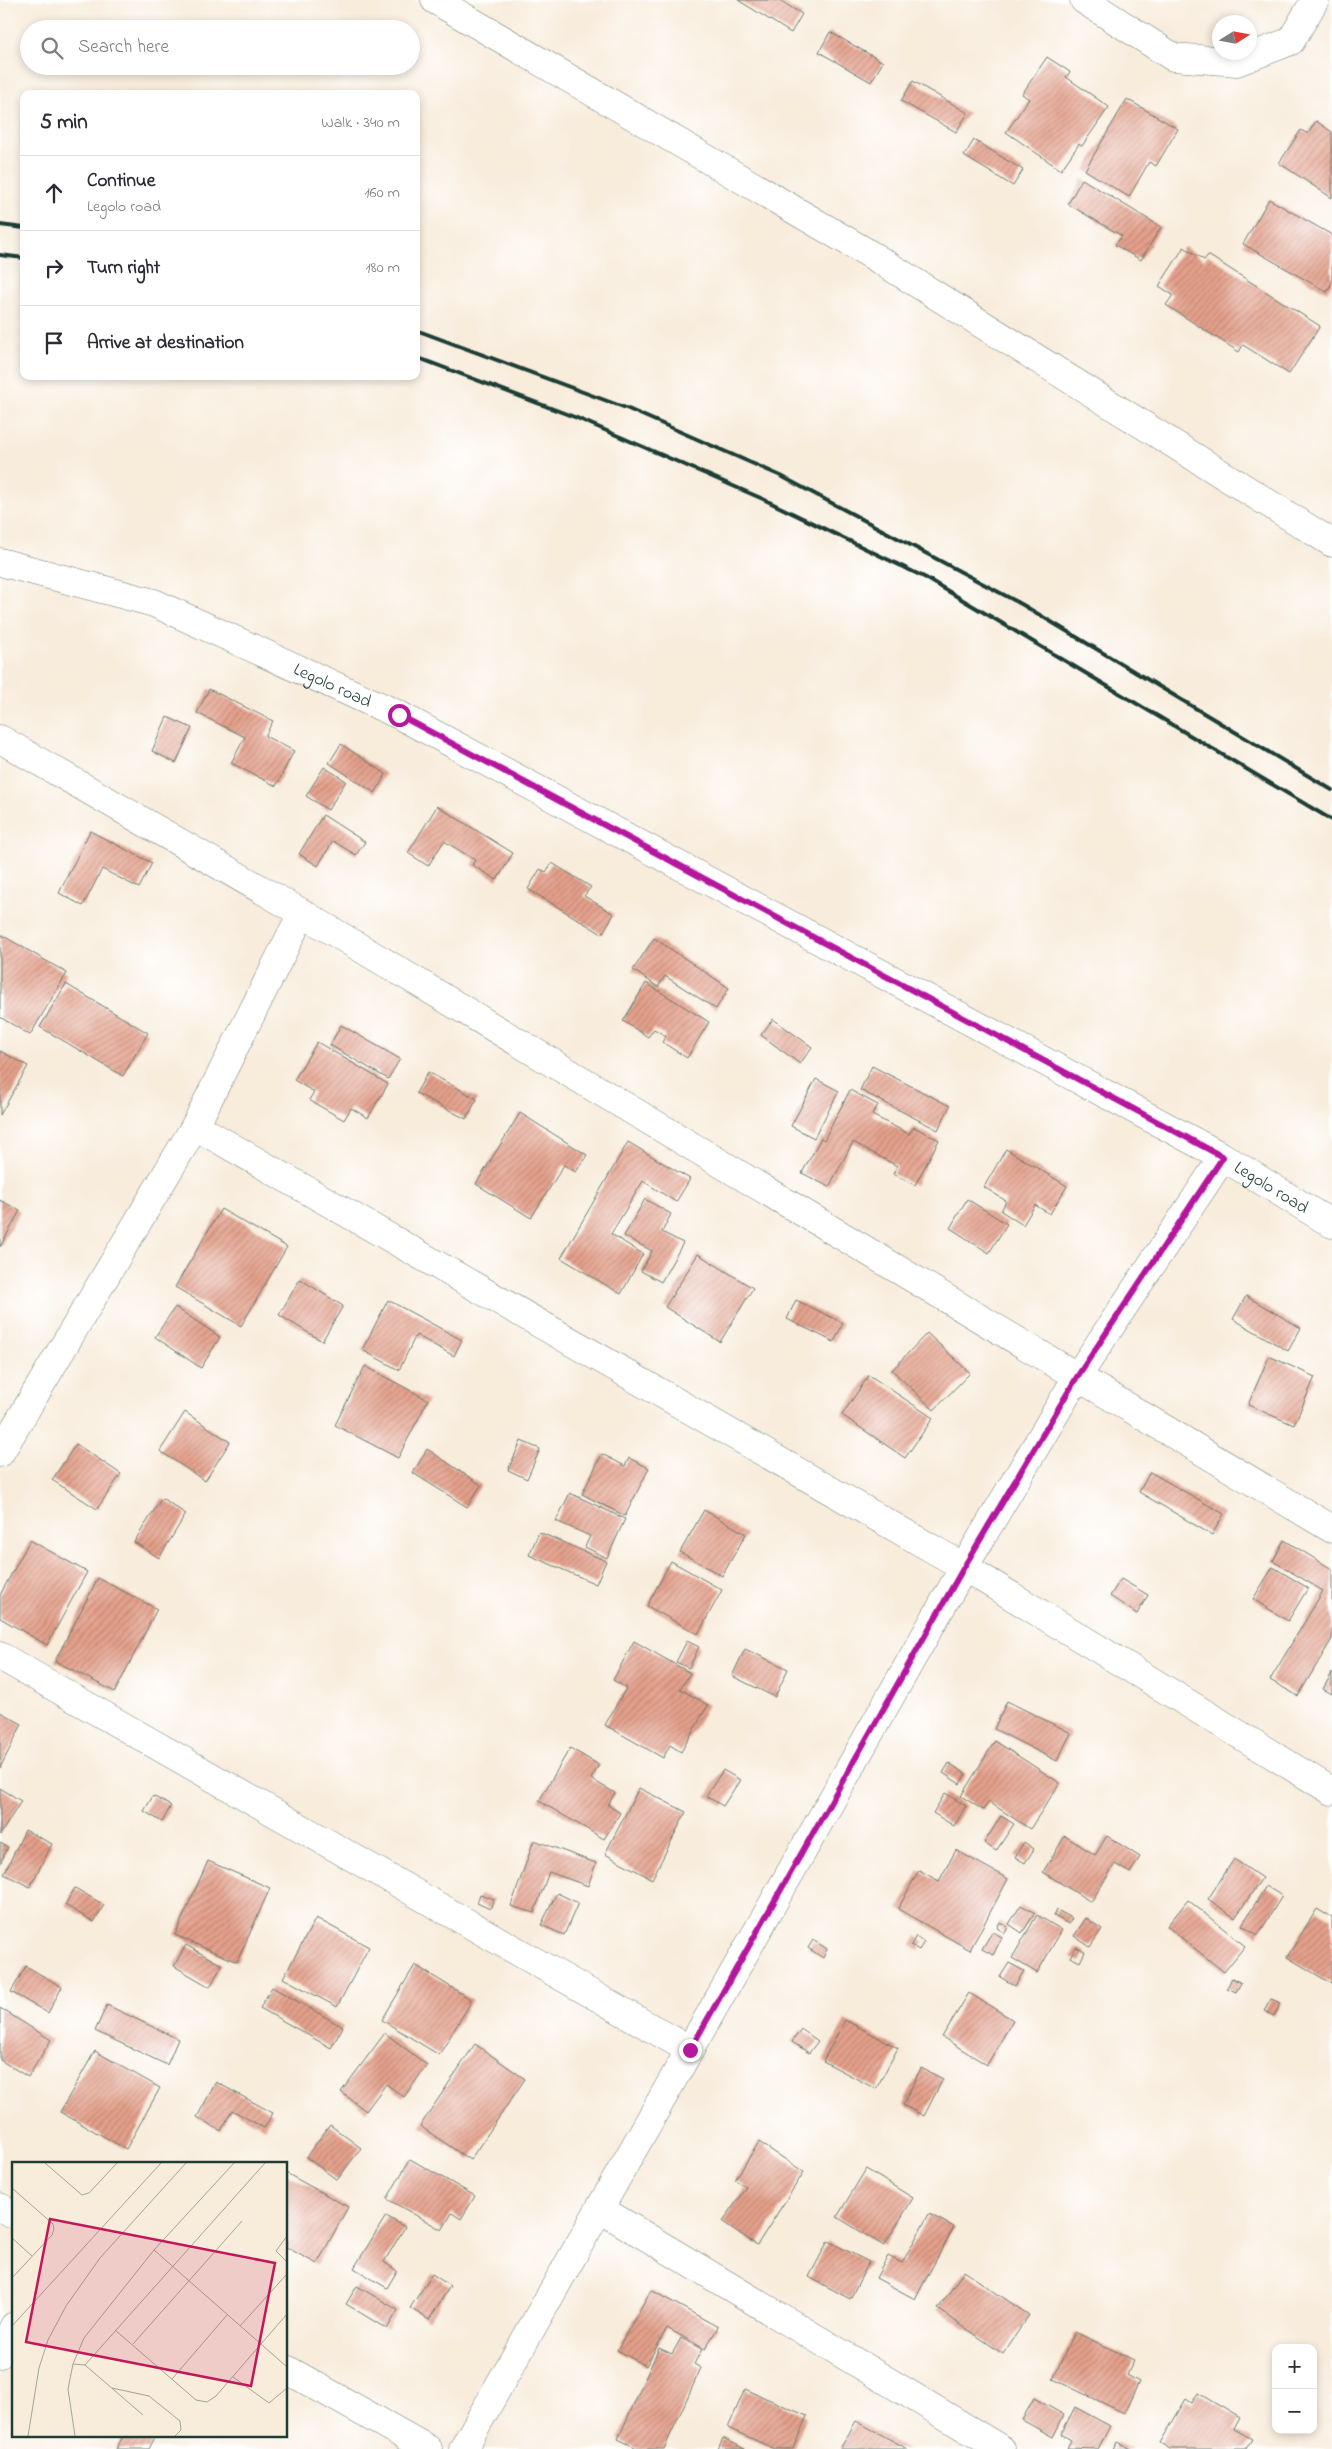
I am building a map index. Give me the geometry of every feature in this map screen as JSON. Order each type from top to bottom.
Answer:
[{"type":"street","points":[[435,0],[873,256],[1332,542]]},
{"type":"street","points":[[1084,0],[1173,57],[1237,62],[1291,41],[1315,0]]},
{"type":"street","name":"Legolo road","points":[[0,562],[154,603],[399,715],[1223,1157],[1332,1224]]},
{"type":"street","points":[[0,739],[302,913],[1332,1528]]},
{"type":"street","points":[[0,1453],[195,1126],[302,913]]},
{"type":"street","points":[[195,1126],[964,1567],[1332,1791]]},
{"type":"street","points":[[463,2449],[964,1567],[1077,1377],[1223,1157]]},
{"type":"street","points":[[0,1656],[690,2050]]},
{"type":"street","points":[[0,2207],[12,2214]]},
{"type":"street","points":[[600,2209],[1001,2449]]},
{"type":"street","points":[[0,2354],[12,2330]]},
{"type":"street","points":[[288,2370],[428,2449]]},
{"type":"building","points":[[738,0],[779,0],[802,14],[791,33]]},
{"type":"building","points":[[830,32],[883,62],[871,82],[819,52]]},
{"type":"building","points":[[1047,57],[1070,72],[1066,77],[1109,107],[1082,146],[1079,144],[1061,170],[1006,132],[1029,99],[1022,94]]},
{"type":"building","points":[[913,81],[968,113],[956,132],[901,101]]},
{"type":"building","points":[[1127,99],[1178,129],[1156,166],[1149,162],[1129,197],[1085,170]]},
{"type":"building","points":[[1316,121],[1332,132],[1332,198],[1279,163],[1301,130],[1308,134]]},
{"type":"building","points":[[974,140],[1023,170],[1013,186],[964,156]]},
{"type":"building","points":[[1082,179],[1161,227],[1141,260],[1115,245],[1122,236],[1068,204]]},
{"type":"building","points":[[1269,199],[1332,235],[1332,283],[1327,292],[1243,244]]},
{"type":"building","points":[[1184,247],[1204,260],[1208,255],[1320,326],[1289,374],[1243,345],[1239,352],[1166,305],[1173,295],[1159,286]]},
{"type":"building","points":[[209,689],[273,721],[265,736],[294,751],[276,786],[231,763],[245,737],[197,713]]},
{"type":"building","points":[[167,717],[192,728],[176,763],[152,751]]},
{"type":"building","points":[[341,744],[386,774],[375,793],[329,763]]},
{"type":"building","points":[[324,767],[346,781],[328,810],[306,796]]},
{"type":"building","points":[[437,806],[513,853],[497,880],[472,865],[475,860],[444,841],[428,866],[408,853]]},
{"type":"building","points":[[323,815],[365,842],[356,855],[333,841],[318,866],[299,854]]},
{"type":"building","points":[[90,831],[152,863],[139,888],[102,869],[83,906],[59,893]]},
{"type":"building","points":[[552,863],[591,887],[584,896],[614,914],[602,934],[528,889],[540,869],[546,872]]},
{"type":"building","points":[[0,934],[67,973],[30,1035],[0,1017]]},
{"type":"building","points":[[654,938],[729,988],[716,1009],[665,976],[658,987],[633,970]]},
{"type":"building","points":[[646,983],[709,1022],[687,1058],[662,1042],[666,1036],[654,1029],[648,1037],[623,1021]]},
{"type":"building","points":[[66,984],[148,1033],[123,1076],[40,1027]]},
{"type":"building","points":[[773,1019],[812,1047],[800,1064],[761,1035]]},
{"type":"building","points":[[341,1025],[400,1059],[388,1079],[330,1045]]},
{"type":"building","points":[[317,1042],[388,1084],[368,1118],[351,1108],[344,1120],[309,1100],[314,1092],[294,1080]]},
{"type":"building","points":[[0,1051],[28,1066],[0,1115]]},
{"type":"building","points":[[872,1066],[950,1106],[938,1130],[860,1090]]},
{"type":"building","points":[[428,1072],[477,1099],[466,1119],[416,1093]]},
{"type":"building","points":[[816,1079],[839,1091],[814,1138],[791,1126]]},
{"type":"building","points":[[850,1090],[878,1105],[872,1115],[909,1134],[914,1127],[939,1140],[915,1185],[893,1174],[897,1166],[853,1142],[829,1187],[802,1173],[821,1138],[824,1140]]},
{"type":"building","points":[[520,1113],[587,1155],[576,1172],[564,1165],[531,1218],[476,1184]]},
{"type":"building","points":[[628,1142],[690,1179],[676,1202],[643,1181],[611,1234],[643,1254],[621,1294],[561,1258]]},
{"type":"building","points":[[1006,1149],[1067,1186],[1050,1214],[1035,1205],[1023,1225],[1001,1211],[1006,1201],[984,1187]]},
{"type":"building","points":[[645,1199],[671,1214],[662,1232],[683,1243],[661,1282],[641,1271],[652,1251],[624,1236]]},
{"type":"building","points":[[967,1199],[1007,1224],[989,1253],[950,1228]]},
{"type":"building","points":[[0,1200],[20,1211],[0,1247]]},
{"type":"building","points":[[221,1209],[287,1247],[241,1326],[175,1287]]},
{"type":"building","points":[[698,1254],[753,1288],[720,1342],[665,1307]]},
{"type":"building","points":[[300,1279],[343,1306],[322,1341],[279,1315]]},
{"type":"building","points":[[1246,1296],[1301,1328],[1288,1351],[1233,1319]]},
{"type":"building","points":[[388,1300],[462,1340],[454,1356],[416,1335],[399,1370],[362,1350]]},
{"type":"building","points":[[796,1300],[843,1323],[834,1342],[787,1319]]},
{"type":"building","points":[[175,1307],[220,1337],[201,1368],[155,1337]]},
{"type":"building","points":[[927,1333],[970,1373],[934,1410],[892,1370]]},
{"type":"building","points":[[1269,1356],[1315,1377],[1294,1425],[1248,1405]]},
{"type":"building","points":[[365,1366],[428,1400],[398,1458],[335,1425]]},
{"type":"building","points":[[869,1375],[933,1418],[905,1458],[842,1415]]},
{"type":"building","points":[[185,1412],[230,1442],[205,1481],[160,1451]]},
{"type":"building","points":[[521,1441],[540,1449],[527,1479],[508,1470]]},
{"type":"building","points":[[76,1444],[121,1474],[97,1509],[52,1480]]},
{"type":"building","points":[[427,1449],[481,1485],[467,1507],[413,1473]]},
{"type":"building","points":[[602,1454],[625,1466],[629,1458],[649,1468],[625,1516],[582,1494]]},
{"type":"building","points":[[1150,1472],[1224,1514],[1212,1535],[1139,1492]]},
{"type":"building","points":[[570,1493],[625,1519],[607,1558],[585,1547],[590,1536],[556,1521]]},
{"type":"building","points":[[162,1498],[186,1514],[159,1558],[134,1542]]},
{"type":"building","points":[[704,1510],[746,1534],[722,1576],[680,1552]]},
{"type":"building","points":[[539,1532],[606,1561],[596,1584],[529,1555]]},
{"type":"building","points":[[30,1540],[87,1572],[47,1645],[0,1618],[0,1595]]},
{"type":"building","points":[[1284,1540],[1332,1569],[1332,1639],[1298,1696],[1270,1680],[1323,1591],[1273,1561]]},
{"type":"building","points":[[671,1561],[722,1590],[698,1634],[647,1606]]},
{"type":"building","points":[[1273,1567],[1308,1588],[1288,1621],[1253,1599]]},
{"type":"building","points":[[98,1578],[157,1609],[115,1692],[55,1661]]},
{"type":"building","points":[[1121,1579],[1148,1595],[1137,1614],[1110,1596]]},
{"type":"building","points":[[634,1641],[690,1673],[680,1689],[708,1705],[681,1752],[670,1745],[663,1758],[605,1725],[626,1688],[613,1680]]},
{"type":"building","points":[[687,1641],[699,1647],[689,1668],[676,1662]]},
{"type":"building","points":[[745,1649],[788,1669],[775,1697],[732,1676]]},
{"type":"building","points":[[1332,1673],[1332,1694],[1323,1689]]},
{"type":"building","points":[[1007,1701],[1071,1733],[1057,1761],[994,1729]]},
{"type":"building","points":[[0,1712],[22,1724],[0,1768]]},
{"type":"building","points":[[995,1741],[1060,1783],[1030,1829],[989,1802],[983,1810],[961,1796]]},
{"type":"building","points":[[570,1748],[599,1765],[591,1779],[615,1793],[608,1805],[620,1813],[604,1839],[539,1801]]},
{"type":"building","points":[[949,1763],[966,1774],[960,1784],[943,1773]]},
{"type":"building","points":[[723,1770],[740,1780],[723,1806],[706,1796]]},
{"type":"building","points":[[0,1788],[21,1801],[0,1835]]},
{"type":"building","points":[[639,1788],[686,1812],[652,1879],[605,1854]]},
{"type":"building","points":[[945,1793],[966,1806],[954,1826],[933,1813]]},
{"type":"building","points":[[153,1796],[171,1806],[162,1822],[144,1811]]},
{"type":"building","points":[[1001,1816],[1014,1824],[996,1851],[984,1843]]},
{"type":"building","points":[[25,1830],[52,1844],[30,1887],[4,1874]]},
{"type":"building","points":[[1065,1836],[1095,1855],[1107,1836],[1140,1857],[1130,1873],[1115,1864],[1091,1902],[1043,1872]]},
{"type":"building","points":[[534,1840],[596,1863],[588,1886],[549,1872],[534,1913],[511,1906]]},
{"type":"building","points":[[1024,1842],[1034,1849],[1025,1863],[1015,1857]]},
{"type":"building","points":[[0,1843],[8,1847],[0,1864]]},
{"type":"building","points":[[956,1850],[1008,1879],[970,1950],[898,1909],[919,1870],[939,1881]]},
{"type":"building","points":[[1234,1859],[1262,1878],[1235,1918],[1208,1899]]},
{"type":"building","points":[[208,1861],[270,1888],[237,1962],[175,1935]]},
{"type":"building","points":[[1266,1886],[1282,1896],[1258,1935],[1242,1925]]},
{"type":"building","points":[[75,1888],[104,1905],[94,1922],[65,1905]]},
{"type":"building","points":[[557,1893],[578,1903],[564,1935],[541,1925]]},
{"type":"building","points":[[480,1894],[494,1899],[490,1909],[477,1903]]},
{"type":"building","points":[[1188,1900],[1245,1946],[1224,1972],[1167,1926]]},
{"type":"building","points":[[1021,1905],[1035,1913],[1022,1933],[1009,1924]]},
{"type":"building","points":[[1317,1909],[1332,1918],[1332,1984],[1287,1957]]},
{"type":"building","points":[[1057,1910],[1072,1918],[1069,1924],[1054,1916]]},
{"type":"building","points":[[1037,1915],[1062,1930],[1037,1973],[1012,1958]]},
{"type":"building","points":[[316,1918],[369,1947],[337,2007],[283,1978]]},
{"type":"building","points":[[1086,1918],[1102,1929],[1090,1947],[1074,1936]]},
{"type":"building","points":[[1000,1922],[1008,1927],[1005,1933],[997,1928]]},
{"type":"building","points":[[992,1932],[1002,1937],[993,1955],[982,1949]]},
{"type":"building","points":[[916,1936],[924,1942],[919,1950],[911,1945]]},
{"type":"building","points":[[813,1940],[827,1949],[823,1958],[808,1948]]},
{"type":"building","points":[[186,1945],[222,1965],[210,1987],[174,1966]]},
{"type":"building","points":[[1076,1947],[1085,1952],[1080,1962],[1070,1957]]},
{"type":"building","points":[[1009,1963],[1024,1971],[1015,1986],[1000,1977]]},
{"type":"building","points":[[415,1965],[472,2000],[439,2055],[382,2020]]},
{"type":"building","points":[[26,1966],[62,1987],[48,2013],[11,1992]]},
{"type":"building","points":[[1232,1978],[1241,1983],[1236,1992],[1227,1988]]},
{"type":"building","points":[[272,1987],[343,2027],[331,2048],[260,2008]]},
{"type":"building","points":[[969,1993],[1013,2020],[987,2065],[942,2037]]},
{"type":"building","points":[[1271,1999],[1281,2003],[1274,2016],[1264,2011]]},
{"type":"building","points":[[107,2005],[178,2039],[167,2065],[95,2031]]},
{"type":"building","points":[[0,2008],[51,2040],[28,2077],[0,2060]]},
{"type":"building","points":[[845,2020],[898,2048],[876,2089],[823,2061]]},
{"type":"building","points":[[801,2029],[818,2041],[809,2053],[792,2042]]},
{"type":"building","points":[[385,2033],[427,2065],[404,2097],[386,2084],[366,2111],[341,2092]]},
{"type":"building","points":[[475,2044],[525,2079],[470,2160],[420,2126]]},
{"type":"building","points":[[95,2051],[160,2088],[126,2149],[60,2112]]},
{"type":"building","points":[[921,2068],[943,2079],[924,2116],[903,2105]]},
{"type":"building","points":[[216,2082],[273,2113],[264,2128],[232,2110],[221,2131],[197,2117]]},
{"type":"building","points":[[330,2125],[361,2148],[337,2180],[306,2157]]},
{"type":"building","points":[[759,2142],[804,2172],[757,2245],[723,2222],[746,2187],[735,2180]]},
{"type":"building","points":[[410,2159],[475,2196],[461,2219],[452,2213],[442,2230],[387,2199]]},
{"type":"building","points":[[866,2169],[913,2198],[884,2246],[837,2217]]},
{"type":"building","points":[[288,2174],[348,2207],[317,2264],[288,2248]]},
{"type":"building","points":[[929,2214],[954,2227],[915,2299],[876,2278],[888,2256],[902,2263]]},
{"type":"building","points":[[386,2216],[405,2227],[384,2262],[397,2271],[387,2288],[354,2268]]},
{"type":"building","points":[[828,2241],[869,2262],[850,2299],[809,2277]]},
{"type":"building","points":[[964,2271],[1029,2315],[1003,2354],[938,2309]]},
{"type":"building","points":[[432,2274],[450,2286],[429,2320],[410,2308]]},
{"type":"building","points":[[357,2286],[398,2310],[387,2329],[346,2304]]},
{"type":"building","points":[[651,2290],[718,2327],[705,2349],[667,2328],[646,2366],[617,2350]]},
{"type":"building","points":[[1075,2332],[1134,2360],[1127,2375],[1139,2382],[1124,2413],[1053,2379]]},
{"type":"building","points":[[681,2338],[702,2349],[694,2364],[701,2368],[664,2449],[639,2449],[618,2439],[659,2348],[672,2354]]},
{"type":"building","points":[[745,2389],[807,2416],[793,2449],[775,2449],[728,2428]]},
{"type":"building","points":[[1198,2393],[1240,2418],[1234,2429],[1252,2439],[1246,2449],[1170,2449],[1160,2443],[1186,2399],[1192,2403]]},
{"type":"building","points":[[1034,2398],[1064,2415],[1053,2437],[1022,2420]]},
{"type":"building","points":[[1075,2407],[1110,2426],[1098,2449],[1067,2448],[1071,2440],[1061,2434]]},
{"type":"building","points":[[856,2421],[908,2449],[840,2449]]},
{"type":"building","points":[[123,2436],[156,2436],[149,2449],[116,2449]]},
{"type":"building","points":[[723,2438],[745,2449],[718,2449]]},
{"type":"building","points":[[1117,2442],[1132,2449],[1114,2449]]},
{"type":"railway","points":[[0,225],[20,228]]},
{"type":"railway","points":[[0,255],[20,258]]},
{"type":"railway","points":[[420,331],[626,408],[781,476],[1023,605],[1332,790]]},
{"type":"railway","points":[[420,359],[577,418],[763,499],[926,578],[1332,820]]},
{"type":"route","points":[[399,715],[1223,1157],[1077,1377],[964,1567],[690,2050]]}]
